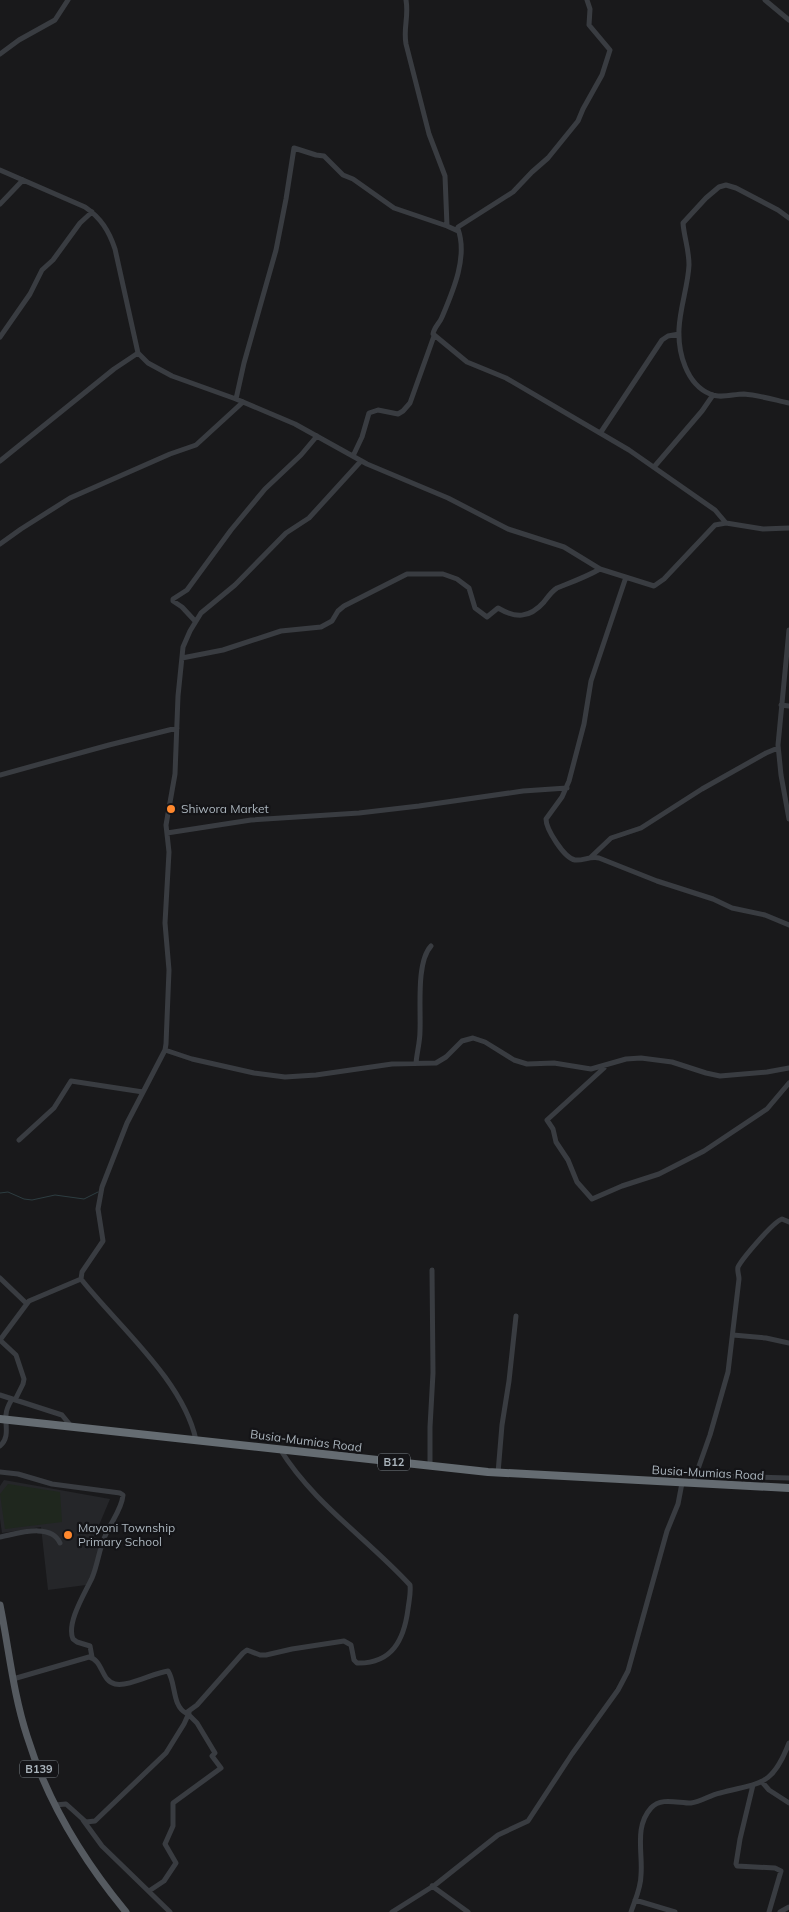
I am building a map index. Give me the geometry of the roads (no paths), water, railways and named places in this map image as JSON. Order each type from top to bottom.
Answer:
[{"type":"highway","name":"Busia-Mumias Road","points":[[3,1419],[498,1473],[682,1483],[694,1479],[789,1488]]},
{"type":"main road","name":"B139","points":[[0,1605],[13,1679],[27,1736],[39,1769],[55,1804],[88,1862],[126,1912]]},
{"type":"street","points":[[0,54],[55,20],[68,0]]},
{"type":"street","points":[[406,0],[408,13],[405,40],[429,134],[445,176],[447,226]]},
{"type":"street","points":[[353,456],[362,437],[369,413],[378,410],[398,414],[408,406],[434,336],[433,331],[442,318],[458,269],[462,246],[458,227],[518,188],[548,158],[578,121],[602,75],[610,50],[589,25],[590,9],[587,0]]},
{"type":"street","points":[[765,0],[789,20]]},
{"type":"street","points":[[236,399],[244,363],[276,250],[293,148],[326,157],[343,175],[353,179],[394,208],[458,231]]},
{"type":"street","points":[[0,170],[92,212],[102,222],[111,237],[138,353],[148,363],[172,376],[236,399],[317,436],[361,461],[448,498],[514,532],[568,549],[600,569],[650,586],[657,585],[718,523],[763,529],[789,528]]},
{"type":"street","points":[[0,204],[23,180]]},
{"type":"street","points":[[789,218],[778,210],[728,185],[716,189],[698,205],[683,224],[688,244],[689,266],[679,334],[683,360],[689,375],[699,388],[713,396],[747,394],[789,403]]},
{"type":"street","points":[[0,337],[30,294],[42,270],[53,260],[77,227],[92,212]]},
{"type":"street","points":[[601,432],[662,340],[668,336],[679,334]]},
{"type":"street","points":[[434,336],[470,364],[506,378],[601,432],[715,510],[726,523]]},
{"type":"street","points":[[0,460],[121,364],[138,353]]},
{"type":"street","points":[[654,467],[702,412],[713,396]]},
{"type":"street","points":[[0,544],[21,528],[70,498],[170,454],[196,445],[243,402]]},
{"type":"street","points":[[195,621],[173,599],[187,590],[231,530],[265,489],[296,460],[317,436]]},
{"type":"street","points":[[81,1278],[82,1272],[103,1241],[99,1215],[100,1195],[124,1129],[165,1050],[169,976],[165,934],[169,863],[167,820],[175,774],[182,658],[186,639],[195,621],[206,608],[242,578],[286,533],[309,518],[361,461]]},
{"type":"street","points":[[182,658],[222,650],[281,632],[314,628],[327,624],[332,621],[338,611],[344,606],[408,573],[443,574],[457,579],[470,589],[475,608],[487,617],[498,608],[516,616],[527,614],[540,606],[556,589],[600,569]]},
{"type":"street","points":[[626,577],[591,681],[584,724],[567,788],[546,819],[546,823],[567,856],[577,860],[591,857],[685,889],[732,908],[765,915],[789,925]]},
{"type":"street","points":[[789,630],[778,748],[789,819]]},
{"type":"street","points":[[781,705],[789,706]]},
{"type":"street","points":[[0,775],[109,744],[177,728]]},
{"type":"street","points":[[591,857],[611,838],[641,828],[702,789],[778,748]]},
{"type":"street","points":[[167,833],[251,820],[359,813],[523,791],[567,788]]},
{"type":"street","points":[[416,1063],[420,1033],[422,969],[425,952],[431,946]]},
{"type":"street","points":[[165,1050],[192,1059],[277,1076],[316,1075],[392,1064],[439,1062],[462,1041],[473,1038],[485,1042],[523,1064],[557,1063],[588,1070],[638,1058],[672,1062],[716,1076],[789,1068]]},
{"type":"street","points":[[606,1066],[548,1120],[553,1129],[556,1142],[568,1160],[577,1182],[592,1199],[622,1186],[659,1174],[704,1151],[766,1109],[789,1083]]},
{"type":"street","points":[[19,1140],[54,1108],[71,1080],[143,1092]]},
{"type":"street","points":[[789,1222],[781,1220],[776,1222],[760,1241],[752,1246],[738,1267],[739,1276],[727,1376],[710,1435],[694,1479],[789,1478]]},
{"type":"street","points":[[430,1466],[433,1373],[432,1270]]},
{"type":"street","points":[[0,1278],[26,1303]]},
{"type":"street","points":[[0,1446],[6,1436],[3,1419],[24,1384],[24,1379],[16,1355],[0,1340],[26,1303],[81,1278]]},
{"type":"street","points":[[81,1278],[160,1370],[189,1418],[196,1440]]},
{"type":"street","points":[[498,1473],[516,1316]]},
{"type":"street","points":[[732,1335],[789,1343]]},
{"type":"street","points":[[0,1394],[13,1400],[62,1415],[71,1426]]},
{"type":"street","points":[[83,1820],[92,1822],[98,1819],[162,1757],[180,1733],[189,1713],[245,1651],[250,1650],[262,1655],[292,1648],[345,1641],[351,1645],[355,1662],[366,1663],[388,1656],[399,1640],[405,1627],[410,1585],[315,1494],[294,1472],[280,1449]]},
{"type":"street","points":[[0,1472],[18,1474],[52,1484],[120,1493],[123,1495],[102,1543],[92,1579],[85,1589],[72,1627],[72,1637],[77,1642],[90,1646],[92,1657],[108,1679],[115,1684],[169,1671],[179,1705],[183,1712],[189,1713],[197,1723],[215,1753],[212,1756],[221,1768],[173,1804],[173,1826],[165,1843],[166,1848],[176,1863],[163,1883],[149,1891]]},
{"type":"street","points":[[392,1912],[432,1886],[498,1835],[529,1820],[621,1686],[628,1671],[667,1531],[678,1504],[682,1483]]},
{"type":"street","points":[[0,1537],[36,1530],[53,1536],[60,1543]]},
{"type":"street","points":[[13,1679],[92,1657]]},
{"type":"street","points":[[631,1912],[636,1900],[641,1877],[640,1838],[645,1817],[652,1807],[664,1801],[695,1802],[762,1782],[776,1772],[789,1743]]},
{"type":"street","points":[[762,1782],[769,1790],[789,1804]]},
{"type":"street","points":[[753,1785],[736,1864],[737,1866],[775,1868],[781,1871],[769,1912]]},
{"type":"street","points":[[55,1804],[62,1803],[68,1805],[83,1820],[98,1841],[170,1912]]},
{"type":"street","points":[[432,1886],[468,1912]]},
{"type":"street","points":[[636,1900],[675,1912]]},
{"type":"street","points":[[780,1912],[789,1907]]},
{"type":"waterway","points":[[0,1193],[8,1192],[24,1199],[32,1200],[55,1195],[84,1199],[98,1192]]},
{"type":"place","name":"Shiwora Market","points":[[171,809]]},
{"type":"place","name":"Mayoni Township Primary School","points":[[68,1535]]}]
